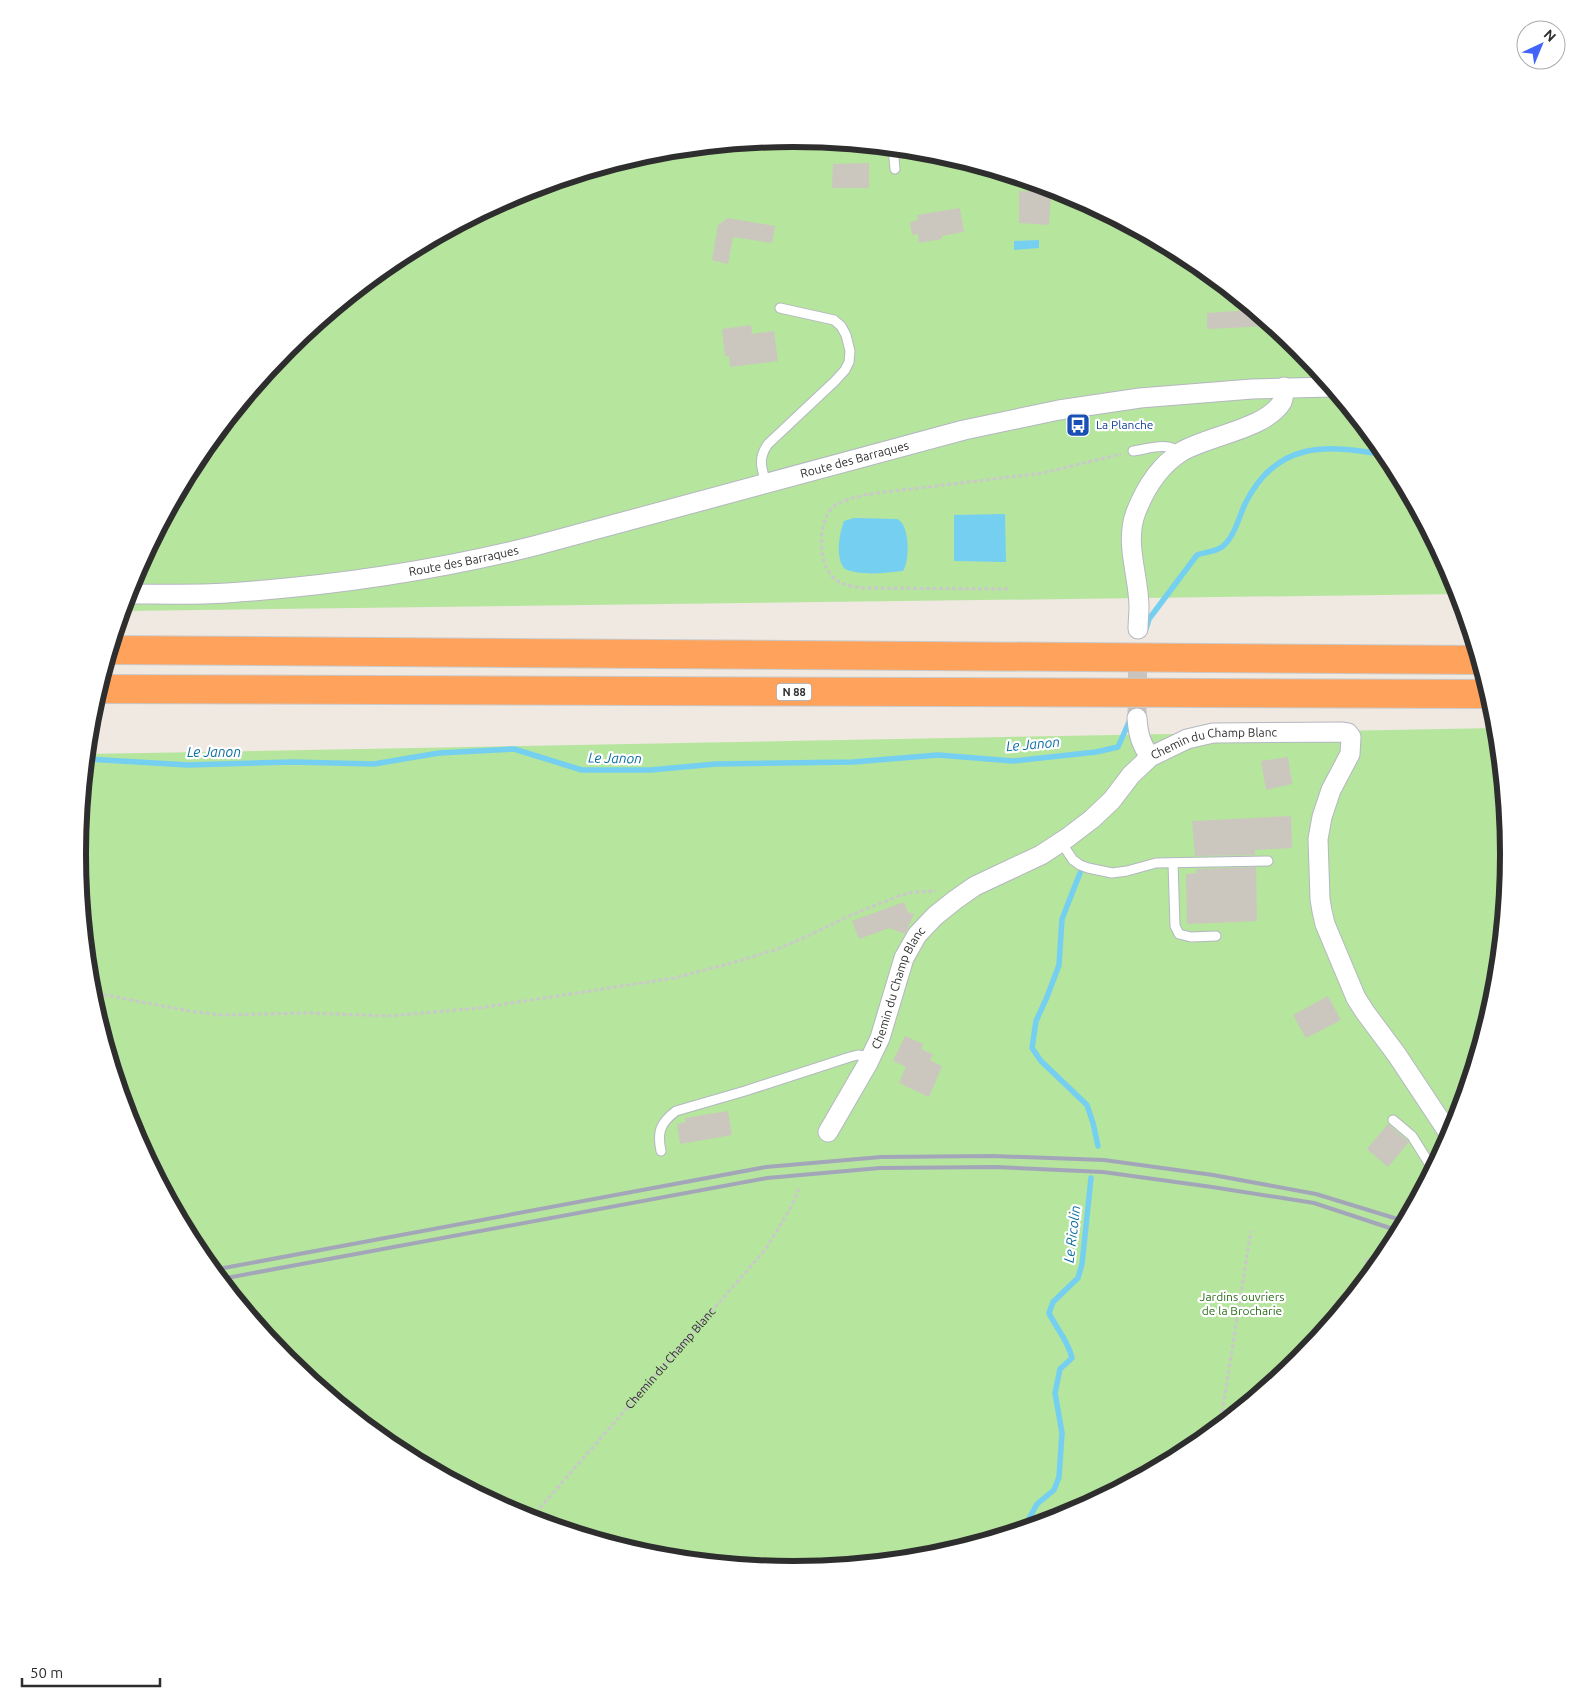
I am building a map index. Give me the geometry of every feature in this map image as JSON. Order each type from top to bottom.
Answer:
[{"type":"highway","points":[[117,650],[1472,660]]},
{"type":"highway","name":"N 88","points":[[106,689],[1481,694]]},
{"type":"street","name":"Route des Barraques","points":[[136,594],[226,593],[318,584],[387,575],[481,559],[964,430],[1059,410],[1140,398],[1284,387],[1322,386]]},
{"type":"street","points":[[1138,630],[1139,606],[1132,538],[1135,514],[1145,493],[1159,471],[1180,453],[1203,441],[1255,424],[1281,404],[1284,397],[1284,387]]},
{"type":"street","points":[[1137,718],[1138,734],[1150,758]]},
{"type":"street","name":"Chemin du Champ Blanc","points":[[828,1132],[880,1038],[904,958],[916,935],[935,916],[975,886],[1041,854],[1092,819],[1112,800],[1131,775],[1150,758],[1187,739],[1213,733],[1341,732],[1348,733],[1352,737],[1350,754],[1331,790],[1322,817],[1318,839],[1320,898],[1325,924],[1356,998],[1445,1127]]},
{"type":"lane","points":[[893,154],[894,169]]},
{"type":"lane","points":[[766,483],[761,461],[762,452],[845,370],[849,362],[850,351],[846,335],[841,326],[834,320],[780,308]]},
{"type":"lane","points":[[1133,451],[1172,446],[1180,453]]},
{"type":"lane","points":[[1061,842],[1073,860],[1080,865],[1102,871],[1120,872],[1156,863],[1268,861]]},
{"type":"lane","points":[[1173,863],[1175,926],[1179,934],[1191,937],[1216,936]]},
{"type":"lane","points":[[661,1151],[659,1132],[668,1117],[676,1111],[850,1057],[858,1055],[871,1057]]},
{"type":"lane","points":[[1393,1120],[1412,1136],[1429,1163]]},
{"type":"path","points":[[1008,589],[862,588],[842,585],[830,575],[825,562],[822,546],[822,528],[827,515],[834,506],[849,499],[869,494],[1043,473],[1133,451]]},
{"type":"path","points":[[100,993],[189,1011],[221,1015],[308,1013],[389,1016],[479,1008],[674,978],[778,949],[850,914],[899,896],[914,892],[942,890],[955,890],[962,895]]},
{"type":"path","name":"Chemin du Champ Blanc","points":[[536,1512],[764,1250],[789,1212],[799,1189]]},
{"type":"path","points":[[1221,1416],[1251,1231]]},
{"type":"path","points":[[1365,1268],[1367,1259]]},
{"type":"green space","points":[[793,147],[885,153],[976,171],[1063,201],[1106,220],[1186,266],[1223,293],[1293,354],[1354,424],[1381,461],[1405,501],[1427,541],[1450,594],[130,611],[159,541],[205,461],[232,424],[293,354],[363,293],[400,266],[480,220],[523,201],[610,171],[701,153]]},
{"type":"green space","name":"Jardins ouvriers de la Brocharie","points":[[1488,728],[1494,762],[1500,854],[1494,946],[1476,1037],[1462,1081],[1427,1167],[1405,1207],[1381,1247],[1324,1320],[1293,1354],[1223,1415],[1186,1442],[1106,1488],[1063,1507],[976,1537],[885,1555],[839,1559],[793,1561],[701,1555],[610,1537],[566,1523],[480,1488],[440,1466],[400,1442],[327,1385],[293,1354],[232,1284],[205,1247],[159,1167],[140,1124],[110,1037],[92,946],[88,900],[86,854],[93,754]]},
{"type":"water","points":[[1039,240],[1039,248],[1014,250],[1014,241]]},
{"type":"water","points":[[1005,514],[1006,562],[954,561],[954,515]]},
{"type":"water","points":[[854,518],[897,519],[901,522],[908,543],[907,559],[903,571],[866,573],[845,569],[839,553],[841,533],[844,521]]},
{"type":"building","points":[[869,163],[869,188],[832,188],[833,164]]},
{"type":"building","points":[[1019,191],[1038,192],[1051,196],[1049,225],[1019,223]]},
{"type":"building","points":[[960,208],[964,232],[942,236],[942,239],[919,243],[918,234],[912,235],[910,222],[918,220],[917,215]]},
{"type":"building","points":[[728,218],[775,226],[772,243],[733,237],[728,264],[712,260],[718,225]]},
{"type":"building","points":[[1244,311],[1263,326],[1207,329],[1207,313]]},
{"type":"building","points":[[751,325],[752,334],[774,331],[778,361],[730,367],[729,356],[725,356],[722,329]]},
{"type":"building","points":[[1288,757],[1292,784],[1266,790],[1261,761]]},
{"type":"building","points":[[1291,816],[1292,848],[1255,850],[1255,855],[1195,856],[1192,821]]},
{"type":"building","points":[[1256,867],[1257,921],[1187,924],[1186,874],[1197,873],[1196,869]]},
{"type":"building","points":[[904,902],[908,912],[914,914],[905,934],[889,928],[859,939],[852,921]]},
{"type":"building","points":[[1328,996],[1341,1020],[1306,1038],[1293,1015]]},
{"type":"building","points":[[905,1036],[923,1044],[921,1049],[933,1054],[930,1060],[942,1066],[929,1097],[899,1083],[906,1067],[893,1061]]},
{"type":"building","points":[[728,1111],[732,1135],[680,1144],[677,1124],[686,1122],[685,1118]]},
{"type":"building","points":[[1388,1124],[1409,1142],[1388,1167],[1367,1149]]},
{"type":"waterway","name":"Le Janon","points":[[1146,629],[1149,619],[1197,555],[1222,547],[1230,538],[1245,504],[1257,483],[1272,468],[1287,458],[1323,449],[1343,449],[1375,453]]},
{"type":"waterway","name":"Le Janon","points":[[92,759],[188,765],[293,762],[374,764],[439,753],[514,749],[582,770],[650,770],[716,764],[853,762],[938,755],[1013,761],[1096,752],[1118,747],[1129,722]]},
{"type":"waterway","name":"Le Ricolin","points":[[1080,873],[1062,919],[1059,965],[1036,1021],[1032,1048],[1041,1061],[1087,1105],[1098,1146]]},
{"type":"waterway","name":"Le Ricolin","points":[[1028,1520],[1037,1504],[1054,1490],[1059,1477],[1062,1433],[1055,1393],[1060,1369],[1072,1358],[1065,1341],[1049,1313],[1053,1302],[1078,1278],[1082,1264],[1091,1178]]},
{"type":"tunnel","points":[[1137,718],[1138,629]]},
{"type":"railway","points":[[221,1269],[766,1167],[881,1157],[993,1156],[1104,1160],[1213,1175],[1316,1194],[1398,1219]]},
{"type":"railway","points":[[227,1278],[767,1178],[880,1168],[996,1167],[1103,1172],[1314,1203],[1392,1229]]},
{"type":"place","name":"La Planche","points":[[1078,425]]}]
